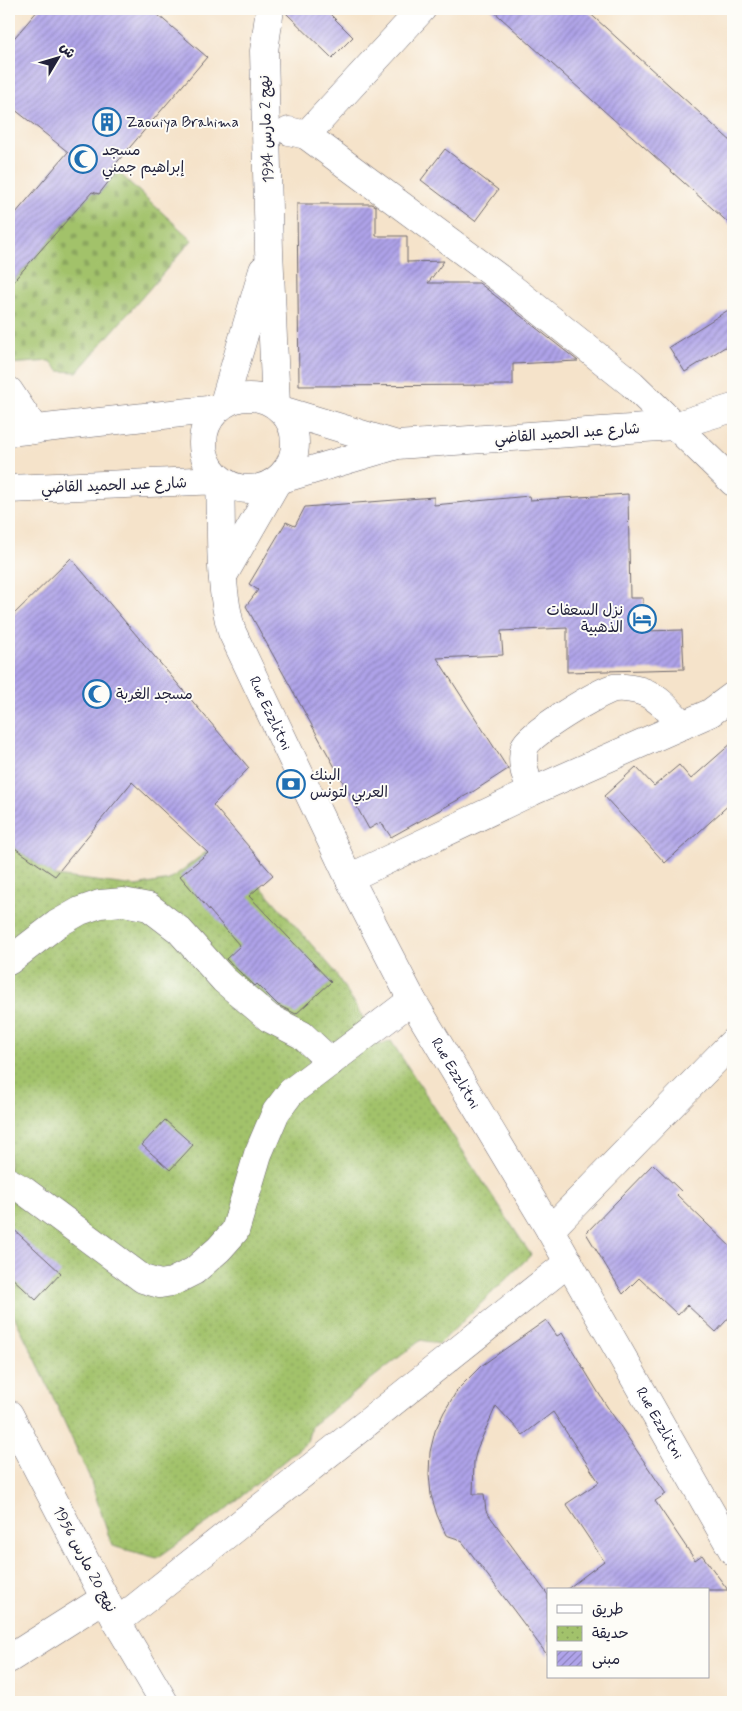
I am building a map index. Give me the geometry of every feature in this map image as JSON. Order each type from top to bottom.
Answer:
[{"type":"street","name":"نهج 2 مارس 1934","points":[[270,9],[264,51],[269,250],[279,407]]},
{"type":"street","points":[[306,134],[422,9]]},
{"type":"street","points":[[266,126],[306,134],[504,281],[632,384],[733,482]]},
{"type":"street","name":"نهج 2 مارس 1934","points":[[221,406],[269,250]]},
{"type":"street","points":[[9,391],[22,431],[221,406]]},
{"type":"street","points":[[223,576],[278,480],[288,468],[295,453],[295,438],[290,422],[279,407],[263,399],[250,397],[236,398],[221,406],[207,422],[202,437],[203,453],[209,468],[220,480],[231,487],[243,490],[256,490],[278,480]]},
{"type":"street","name":"شارع عبد الحميد القاضي","points":[[279,407],[397,445]]},
{"type":"street","name":"شارع عبد الحميد القاضي","points":[[278,480],[397,445],[674,426],[733,408]]},
{"type":"street","name":"شارع عبد الحميد القاضي","points":[[9,489],[220,480]]},
{"type":"street","name":"Rue Ezzlitni","points":[[220,480],[223,576],[227,614],[232,632],[349,878],[412,1000],[569,1262],[733,1551]]},
{"type":"street","points":[[531,792],[523,762],[525,745],[540,730],[602,692],[616,688],[642,691],[656,698],[682,725]]},
{"type":"street","points":[[349,878],[531,792],[710,713],[733,696]]},
{"type":"street","points":[[9,961],[57,924],[80,911],[100,904],[123,902],[150,907],[179,930],[224,980],[269,1018],[302,1035],[331,1062]]},
{"type":"street","points":[[9,1182],[23,1190],[142,1279],[160,1284],[172,1282],[194,1271],[236,1231],[258,1154],[276,1112],[291,1092],[412,1000]]},
{"type":"street","points":[[550,1230],[733,1042]]},
{"type":"street","points":[[9,1659],[111,1610],[569,1262]]},
{"type":"street","name":"نهج 20 مارس 1956","points":[[9,1414],[111,1610],[164,1702]]},
{"type":"green space","points":[[117,171],[192,240],[77,372],[59,371],[50,361],[9,364],[9,286],[92,192],[99,194]]},
{"type":"green space","points":[[221,841],[332,968],[380,1045],[391,1041],[531,1255],[439,1344],[421,1340],[311,1426],[307,1442],[220,1514],[157,1558],[112,1546],[89,1476],[9,1306],[9,844],[55,876],[136,886],[169,880]]},
{"type":"building","points":[[39,9],[151,9],[207,57],[113,167],[117,171],[99,194],[92,192],[9,286],[9,221],[68,152],[9,105],[9,44]]},
{"type":"building","points":[[285,9],[325,9],[353,37],[332,58],[285,12]]},
{"type":"building","points":[[491,9],[585,9],[733,143],[733,227]]},
{"type":"building","points":[[445,149],[498,190],[475,221],[421,180]]},
{"type":"building","points":[[297,204],[372,204],[376,206],[376,236],[407,236],[407,262],[444,261],[428,283],[479,283],[578,361],[513,364],[513,385],[299,386]]},
{"type":"building","points":[[733,307],[733,342],[685,372],[669,347]]},
{"type":"building","points":[[628,494],[630,598],[643,598],[644,631],[682,630],[684,669],[567,672],[567,628],[501,631],[503,655],[437,658],[508,769],[474,791],[391,837],[381,822],[369,829],[246,606],[258,590],[249,584],[286,522],[295,526],[305,507],[434,497],[434,505],[529,496],[530,500]]},
{"type":"building","name":"مسجد الغربة","points":[[71,558],[249,768],[213,805],[273,875],[249,896],[331,982],[296,1014],[278,1005],[257,984],[255,986],[226,959],[240,946],[180,876],[208,853],[132,782],[55,876],[9,844],[9,619]]},
{"type":"building","points":[[733,742],[733,801],[665,863],[604,796],[636,767],[654,786],[679,765],[691,779]]},
{"type":"building","points":[[165,1120],[193,1145],[170,1170],[142,1145]]},
{"type":"building","points":[[653,1164],[681,1191],[677,1195],[733,1249],[733,1313],[716,1332],[687,1305],[678,1315],[639,1278],[623,1294],[586,1233]]},
{"type":"building","points":[[9,1225],[61,1273],[36,1300],[9,1275]]},
{"type":"building","points":[[546,1320],[557,1336],[562,1333],[604,1402],[666,1494],[655,1501],[695,1560],[702,1555],[728,1590],[710,1590],[710,1588],[569,1588],[604,1561],[566,1504],[599,1482],[553,1412],[523,1435],[496,1406],[477,1449],[474,1461],[473,1494],[484,1494],[486,1511],[547,1594],[547,1655],[461,1540],[446,1535],[431,1495],[429,1474],[430,1452],[435,1431],[458,1389],[481,1366]]},
{"type":"place","name":"Zaouiya Brahima","points":[[107,122]]},
{"type":"place","name":"مسجد إبراهيم جمني","points":[[83,159]]},
{"type":"place","name":"نزل السعفات الذهبية","points":[[642,619]]},
{"type":"place","name":"مسجد الغربة","points":[[97,694]]},
{"type":"place","name":"البنك العربي لتونس","points":[[291,784]]}]
